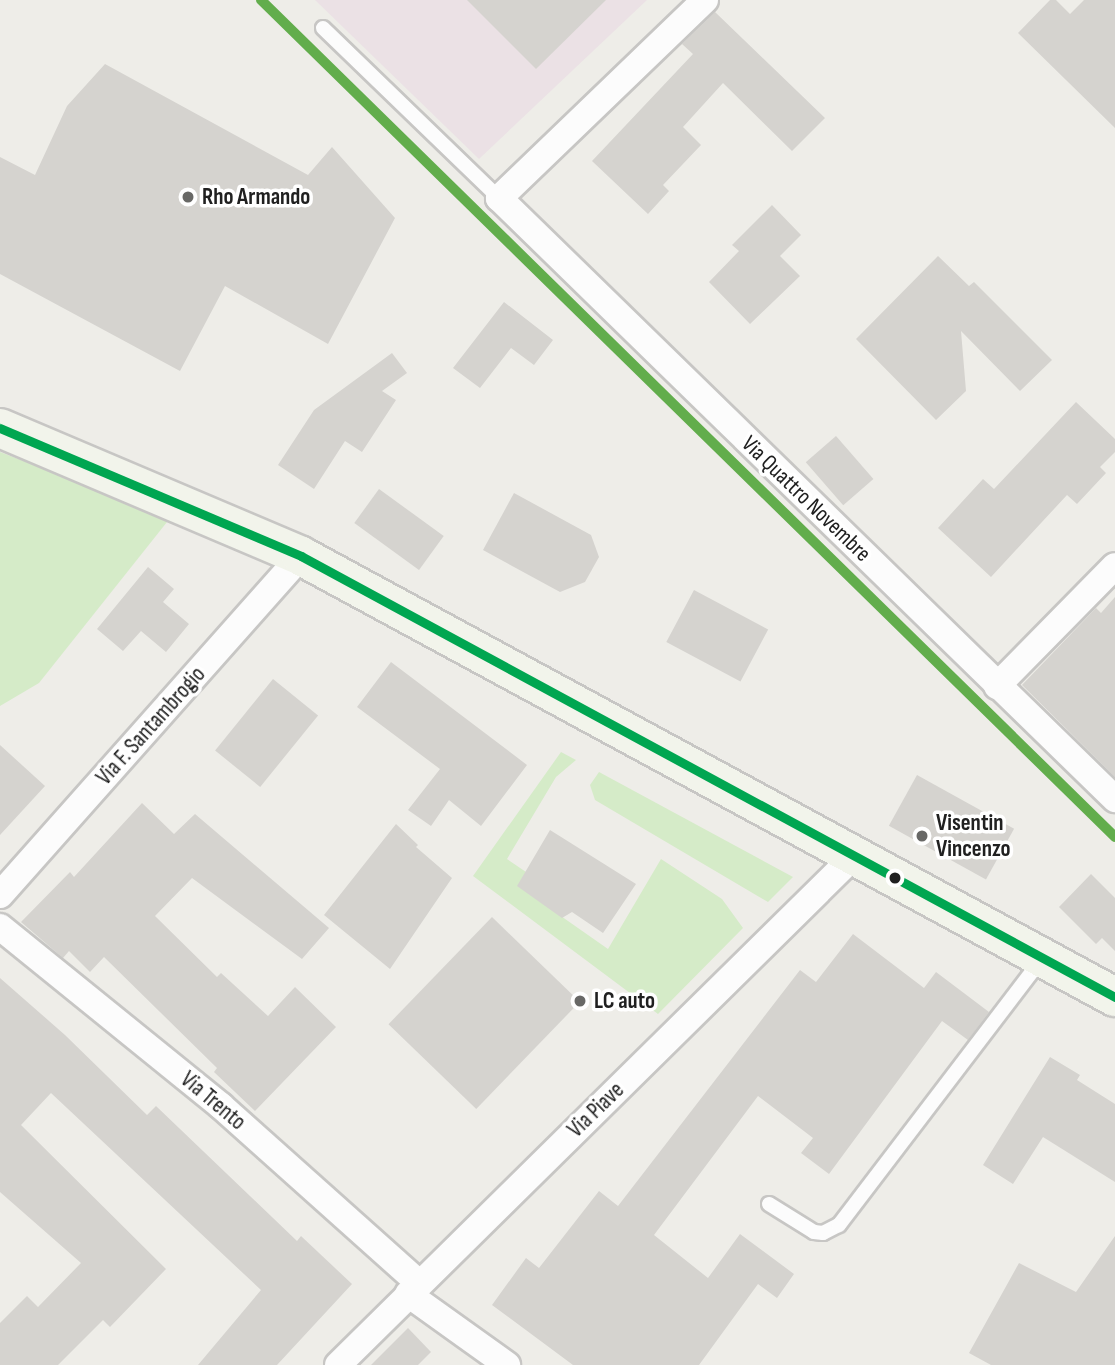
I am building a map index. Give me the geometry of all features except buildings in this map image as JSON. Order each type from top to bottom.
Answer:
[{"type":"street","points":[[499,198],[705,0]]},
{"type":"street","name":"Via Quattro Novembre","points":[[499,198],[1115,799]]},
{"type":"street","points":[[0,428],[159,493],[302,556],[1115,997]]},
{"type":"street","name":"Via F. Santambrogio","points":[[0,895],[302,556]]},
{"type":"street","points":[[997,686],[1115,566]]},
{"type":"street","name":"Via Piave","points":[[338,1365],[854,856]]},
{"type":"street","name":"Via Trento","points":[[0,927],[221,1106],[414,1289],[507,1365]]},
{"type":"lane","points":[[323,27],[499,198]]},
{"type":"lane","points":[[769,1204],[814,1232],[823,1233],[839,1225],[1042,958]]},
{"type":"shaded area","points":[[315,0],[647,0],[479,159]]},
{"type":"green space","points":[[0,452],[171,517],[39,683],[0,706]]},
{"type":"green space","points":[[561,752],[576,760],[556,777],[507,859],[526,872],[518,886],[608,949],[661,859],[722,899],[743,928],[658,1014],[473,876]]},
{"type":"green space","points":[[599,772],[793,877],[768,902],[595,800],[590,785]]},
{"type":"transit line","points":[[261,0],[1115,837]]},
{"type":"transit line","points":[[0,428],[301,556],[1115,997]]},
{"type":"place","name":"Rho Armando","points":[[188,197]]},
{"type":"place","name":"Visentin Vincenzo","points":[[922,836]]},
{"type":"place","name":"LC auto","points":[[580,1001]]}]
